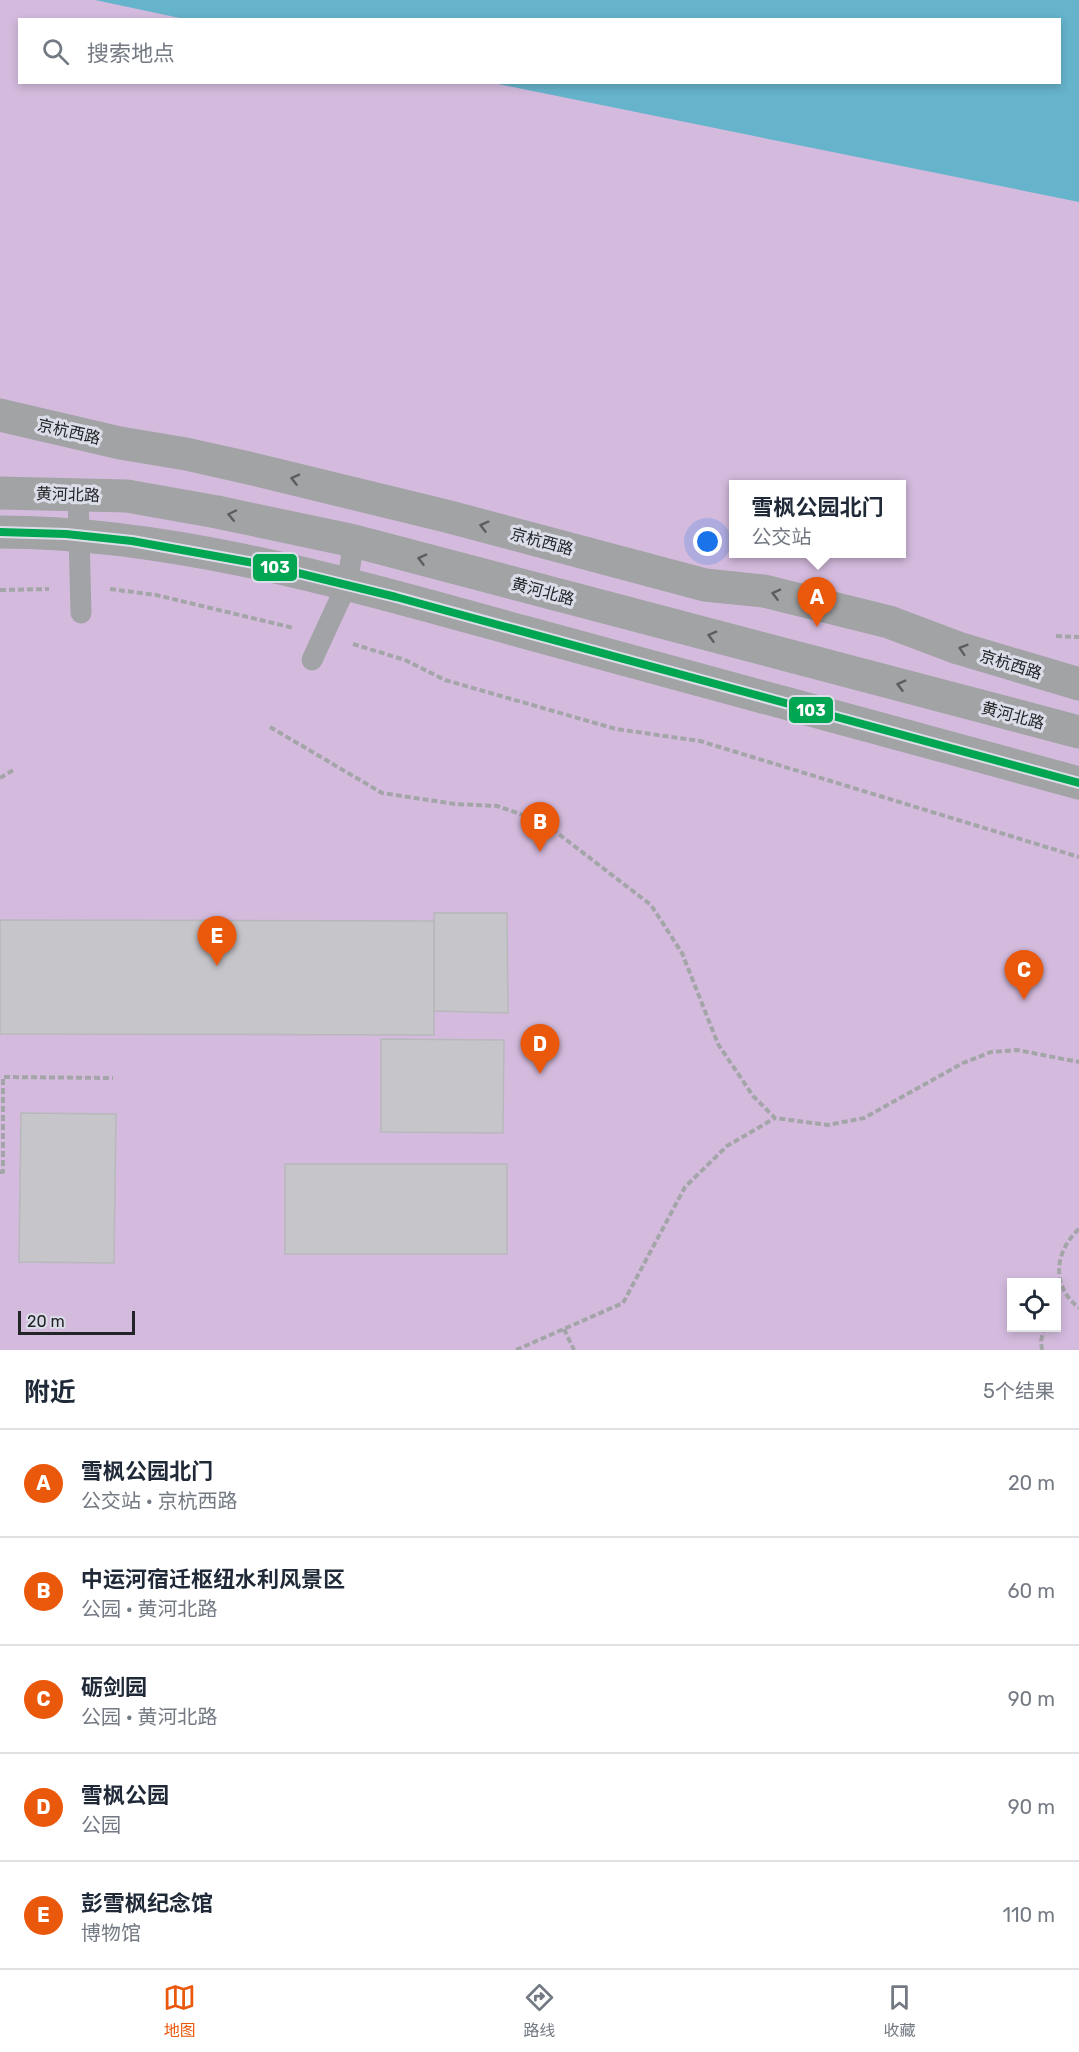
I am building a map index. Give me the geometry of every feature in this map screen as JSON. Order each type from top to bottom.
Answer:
[{"type":"main road","name":"京杭西路","points":[[0,415],[324,486],[705,585],[764,591],[878,619],[958,648],[1079,684]]},
{"type":"main road","name":"黄河北路","points":[[0,493],[127,496],[217,512],[354,541],[1079,732]]},
{"type":"main road","points":[[0,532],[79,534],[215,556],[346,584],[1079,783]]},
{"type":"lane","points":[[78,494],[81,613]]},
{"type":"lane","points":[[312,660],[346,584],[354,541]]},
{"type":"path","points":[[0,590],[121,590],[156,595],[324,636],[405,660],[445,680],[616,729],[700,741],[1079,857]]},
{"type":"path","points":[[270,727],[382,793],[455,804],[497,806],[543,822],[651,905],[682,953],[717,1044],[753,1096],[775,1118],[828,1125],[864,1118],[963,1064],[991,1052],[1017,1050],[1079,1062]]},
{"type":"path","points":[[0,778],[15,769]]},
{"type":"path","points":[[0,1172],[3,1172],[3,1077],[114,1078]]},
{"type":"path","points":[[516,1350],[623,1303],[685,1187],[727,1146],[775,1118]]},
{"type":"path","points":[[1079,1229],[1067,1241],[1060,1254],[1058,1271],[1062,1288],[1079,1308]]},
{"type":"path","points":[[564,1329],[574,1350]]},
{"type":"path","points":[[1042,1350],[1043,1332]]},
{"type":"shaded area","points":[[0,0],[1079,0],[1079,1350],[0,1350]]},
{"type":"water","points":[[95,0],[1079,0],[1079,202],[498,84],[1061,84],[1061,18],[180,18]]},
{"type":"building","points":[[434,913],[507,913],[508,1013],[434,1011]]},
{"type":"building","points":[[0,920],[434,921],[434,1035],[0,1034]]},
{"type":"building","points":[[381,1039],[504,1040],[503,1133],[381,1132]]},
{"type":"building","points":[[21,1113],[116,1114],[114,1263],[19,1262]]},
{"type":"building","points":[[285,1164],[507,1164],[507,1254],[285,1254]]},
{"type":"transit line","name":"103","points":[[0,532],[66,534],[132,541],[265,565],[396,597],[1079,783]]},
{"type":"place","name":"雪枫公园北门","points":[[817,627]]},
{"type":"place","name":"中运河宿迁枢纽水利风景区","points":[[540,852]]},
{"type":"place","name":"彭雪枫纪念馆","points":[[217,966]]},
{"type":"place","name":"砺剑园","points":[[1024,1000]]},
{"type":"place","name":"雪枫公园","points":[[540,1074]]}]
